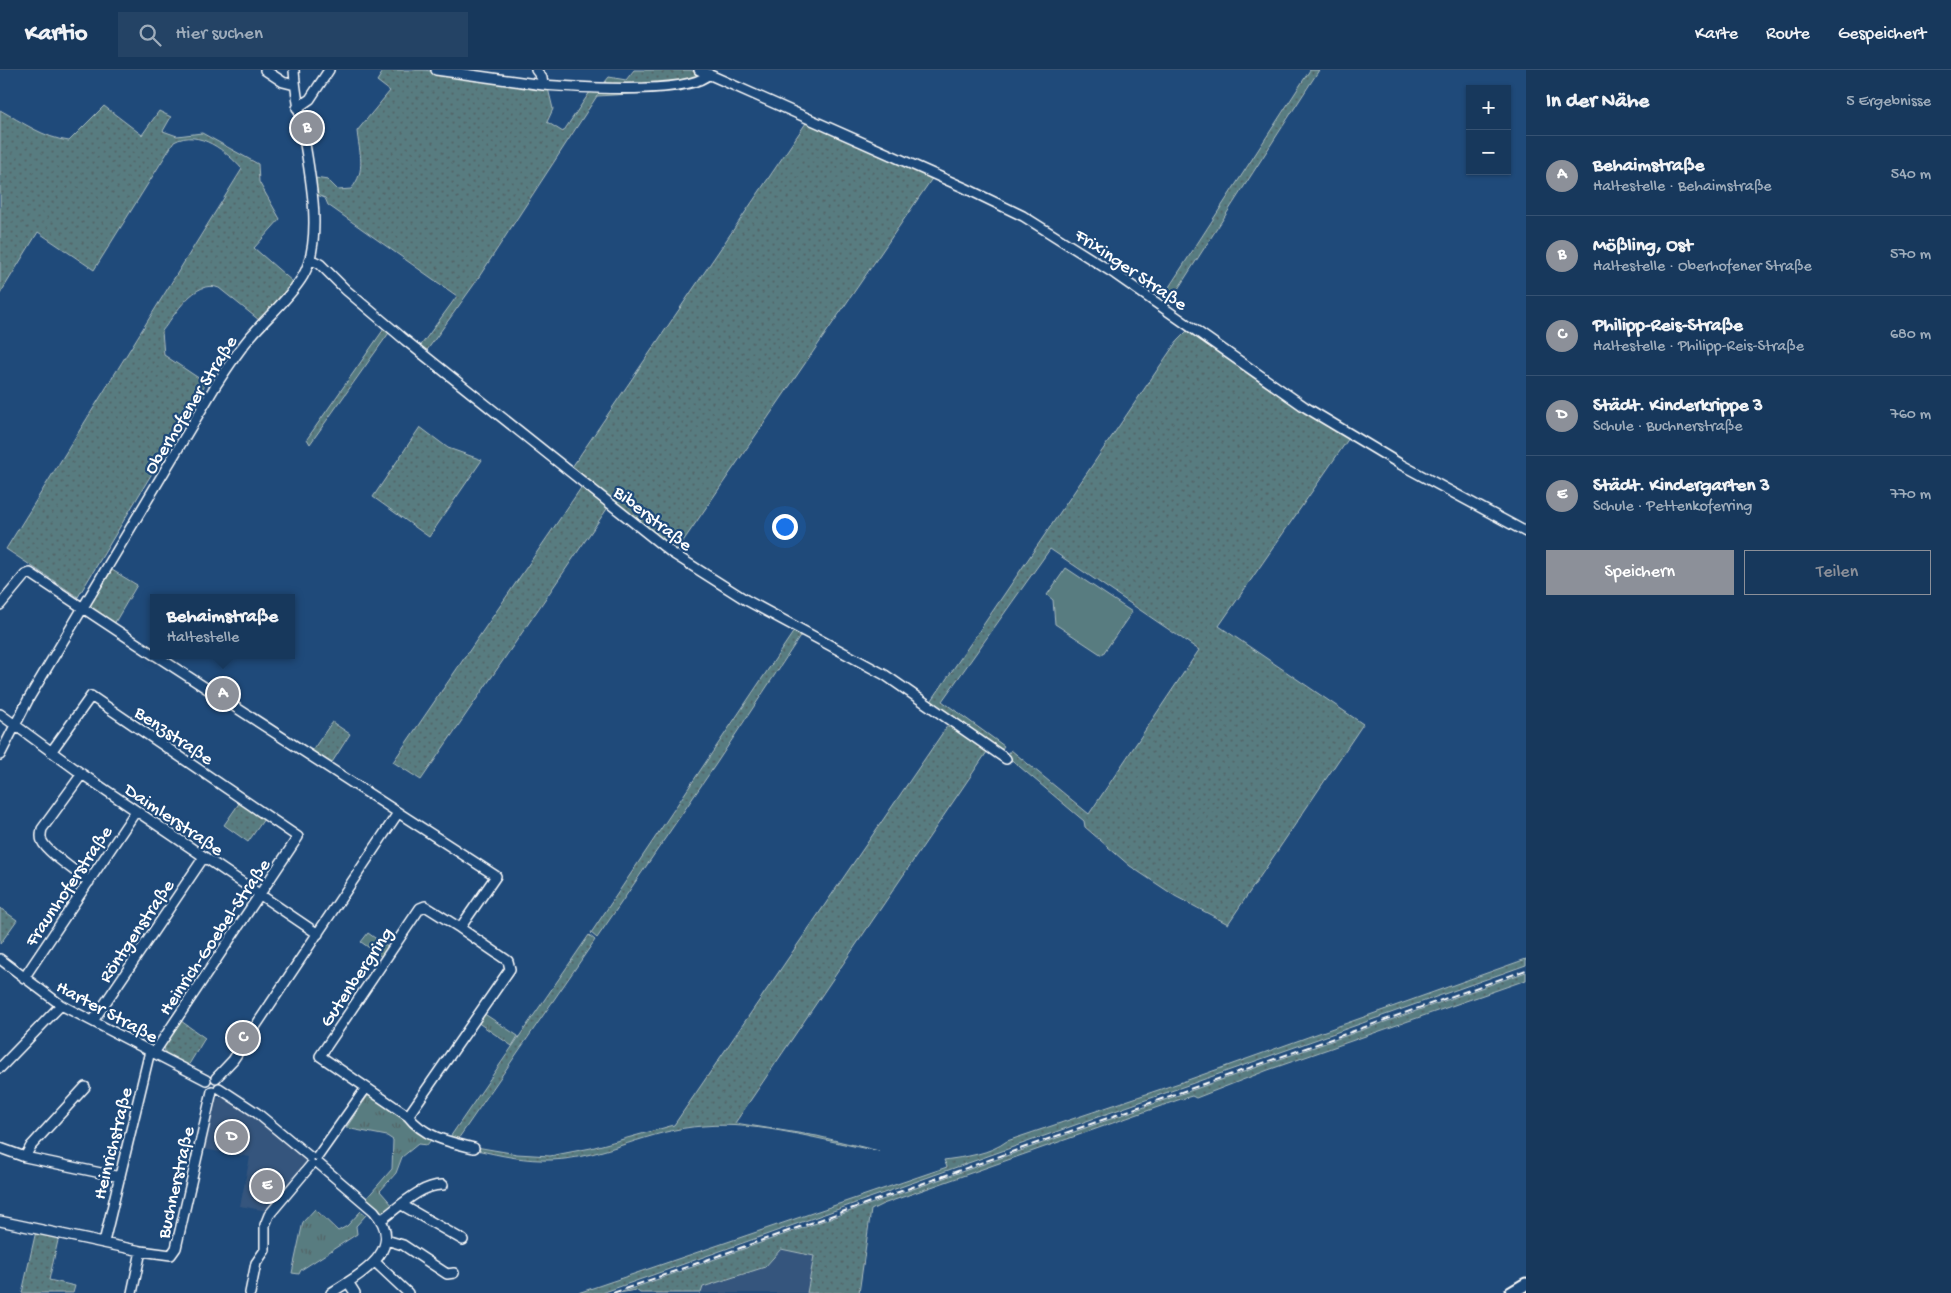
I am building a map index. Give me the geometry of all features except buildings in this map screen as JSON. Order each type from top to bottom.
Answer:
[{"type":"main road","points":[[1512,1293],[1526,1284]]},
{"type":"street","points":[[265,70],[283,82],[295,85]]},
{"type":"street","name":"Oberhofener Straße","points":[[0,755],[15,725],[83,608],[216,385],[244,344],[298,283],[310,260],[314,234],[313,203],[294,70]]},
{"type":"street","points":[[298,108],[310,99],[329,70]]},
{"type":"street","points":[[436,70],[543,85],[599,89],[694,82],[709,74]]},
{"type":"street","points":[[536,70],[542,78],[543,85]]},
{"type":"street","name":"Frixinger Straße","points":[[699,70],[938,175],[1023,216],[1115,274],[1305,407],[1400,464],[1526,532]]},
{"type":"street","name":"Biberstraße","points":[[310,260],[320,264],[346,290],[405,340],[672,553],[746,600],[885,676],[1006,759]]},
{"type":"street","points":[[0,605],[25,574],[30,573],[150,652]]},
{"type":"street","points":[[160,659],[496,876],[460,928]]},
{"type":"street","name":"Benzstraße","points":[[51,752],[90,696],[298,837]]},
{"type":"street","name":"Daimlerstraße","points":[[0,714],[82,774],[318,934]]},
{"type":"street","points":[[82,774],[42,829],[40,835],[48,848],[89,882]]},
{"type":"street","name":"Fraunhoferstraße","points":[[24,978],[136,811]]},
{"type":"street","points":[[216,1078],[233,1060],[398,813]]},
{"type":"street","name":"Heinrich-Goebel-Straße","points":[[152,1052],[298,837]]},
{"type":"street","name":"Röntgenstraße","points":[[93,1021],[204,858]]},
{"type":"street","name":"Gutenbergring","points":[[408,1116],[510,969],[508,961],[425,906],[420,908],[320,1056],[408,1116],[428,1133],[442,1140],[474,1148]]},
{"type":"street","name":"Harter Straße","points":[[0,959],[61,1005],[206,1080]]},
{"type":"street","points":[[0,1068],[61,1005]]},
{"type":"street","name":"Heinrichstraße","points":[[104,1242],[152,1052]]},
{"type":"street","points":[[216,1078],[211,1077],[206,1080],[207,1088],[215,1089],[257,1113],[374,1211],[381,1220],[386,1240],[381,1254],[375,1262],[331,1293]]},
{"type":"street","points":[[215,1089],[219,1082],[216,1078]]},
{"type":"street","points":[[25,1156],[31,1146],[85,1087]]},
{"type":"street","points":[[250,1293],[256,1264],[266,1246],[265,1225],[268,1215],[314,1161],[366,1088]]},
{"type":"street","name":"Buchnerstraße","points":[[0,1221],[141,1251],[171,1255],[176,1248],[215,1089]]},
{"type":"street","points":[[0,1148],[25,1156],[120,1177]]},
{"type":"street","points":[[381,1220],[431,1186],[443,1185]]},
{"type":"street","points":[[402,1205],[463,1240]]},
{"type":"street","points":[[386,1240],[403,1244],[447,1274],[454,1273]]},
{"type":"street","points":[[132,1293],[141,1251]]},
{"type":"street","points":[[375,1262],[408,1293]]},
{"type":"street","points":[[348,1282],[355,1293]]},
{"type":"shaded area","points":[[216,1098],[230,1098],[241,1105],[306,1158],[306,1166],[267,1211],[240,1206],[250,1157],[203,1149]]},
{"type":"shaded area","points":[[781,1249],[814,1256],[807,1293],[701,1293],[703,1287],[765,1267]]},
{"type":"green space","points":[[384,70],[424,70],[548,88],[553,109],[547,122],[563,132],[590,92],[693,85],[681,91],[597,96],[473,286],[425,353],[419,348],[457,296],[328,205],[325,198],[317,195],[315,178],[328,180],[338,190],[351,189],[356,182],[361,161],[357,131],[390,91],[377,81]]},
{"type":"green space","points":[[634,70],[691,70],[696,73],[696,76],[691,80],[601,87],[609,77],[626,80]]},
{"type":"green space","points":[[1310,70],[1319,70],[1167,306],[1160,301]]},
{"type":"green space","points":[[104,106],[142,135],[159,111],[171,117],[163,131],[177,136],[202,133],[258,164],[259,182],[280,219],[254,248],[293,282],[259,320],[219,288],[210,286],[202,288],[186,300],[162,331],[164,355],[206,383],[78,597],[6,549],[242,169],[220,149],[203,140],[183,138],[174,142],[94,270],[38,232],[0,294],[0,110],[42,133],[69,141]]},
{"type":"green space","points":[[808,120],[933,177],[675,553],[570,470]]},
{"type":"green space","points":[[386,326],[391,330],[310,444],[307,439]]},
{"type":"green space","points":[[1188,330],[1297,407],[1349,438],[1219,626],[1363,724],[1228,924],[1175,896],[1130,866],[1085,827],[1084,821],[1007,756],[1011,750],[1089,814],[1199,650],[1050,549],[942,701],[1004,746],[1001,750],[930,703],[1177,341]]},
{"type":"green space","points":[[420,427],[448,448],[482,460],[429,537],[373,497]]},
{"type":"green space","points":[[583,485],[609,506],[421,780],[393,762]]},
{"type":"green space","points":[[1066,568],[1132,612],[1102,655],[1055,624],[1053,600],[1047,595]]},
{"type":"green space","points":[[112,570],[137,585],[114,624],[89,607]]},
{"type":"green space","points":[[796,628],[803,632],[716,764],[597,938],[591,933]]},
{"type":"green space","points":[[332,722],[350,734],[331,764],[312,751]]},
{"type":"green space","points":[[950,722],[989,749],[735,1123],[817,1136],[879,1151],[770,1129],[725,1125],[684,1128],[590,1154],[552,1160],[533,1160],[477,1150],[476,1147],[517,1154],[550,1156],[591,1148],[674,1125]]},
{"type":"green space","points":[[240,802],[264,819],[248,842],[224,825]]},
{"type":"green space","points":[[0,908],[17,920],[0,944]]},
{"type":"green space","points":[[368,933],[389,948],[382,957],[361,942]]},
{"type":"green space","points":[[589,935],[595,940],[456,1142],[448,1140]]},
{"type":"green space","points":[[1526,959],[1526,965],[602,1293],[578,1293],[947,1167],[944,1160],[985,1152],[1007,1141],[1185,1081]]},
{"type":"green space","points":[[1526,972],[1526,980],[1268,1070],[1196,1098],[1192,1096],[1178,1100],[883,1204],[871,1210],[859,1293],[807,1293],[814,1256],[781,1249],[765,1267],[703,1287],[701,1293],[640,1293],[636,1290],[619,1293]]},
{"type":"green space","points":[[483,1013],[518,1036],[512,1046],[477,1022]]},
{"type":"green space","points":[[181,1021],[205,1038],[188,1066],[165,1053],[164,1045]]},
{"type":"green space","points":[[369,1094],[431,1140],[427,1145],[418,1144],[402,1157],[396,1173],[380,1191],[394,1207],[381,1217],[365,1200],[392,1169],[393,1140],[387,1136],[346,1128]]},
{"type":"green space","points":[[315,1209],[338,1231],[347,1226],[361,1211],[366,1215],[356,1226],[357,1234],[301,1270],[299,1274],[292,1273],[303,1222]]},
{"type":"green space","points":[[36,1231],[59,1236],[49,1280],[75,1286],[73,1293],[22,1293]]},
{"type":"railway","points":[[613,1293],[1526,970]]},
{"type":"place","name":"Mößling, Ost","points":[[307,128]]},
{"type":"place","name":"Behaimstraße","points":[[223,694]]},
{"type":"place","name":"Philipp-Reis-Straße","points":[[243,1038]]},
{"type":"place","name":"Städt. Kinderkrippe 3","points":[[232,1137]]},
{"type":"place","name":"Städt. Kindergarten 3","points":[[267,1186]]}]
